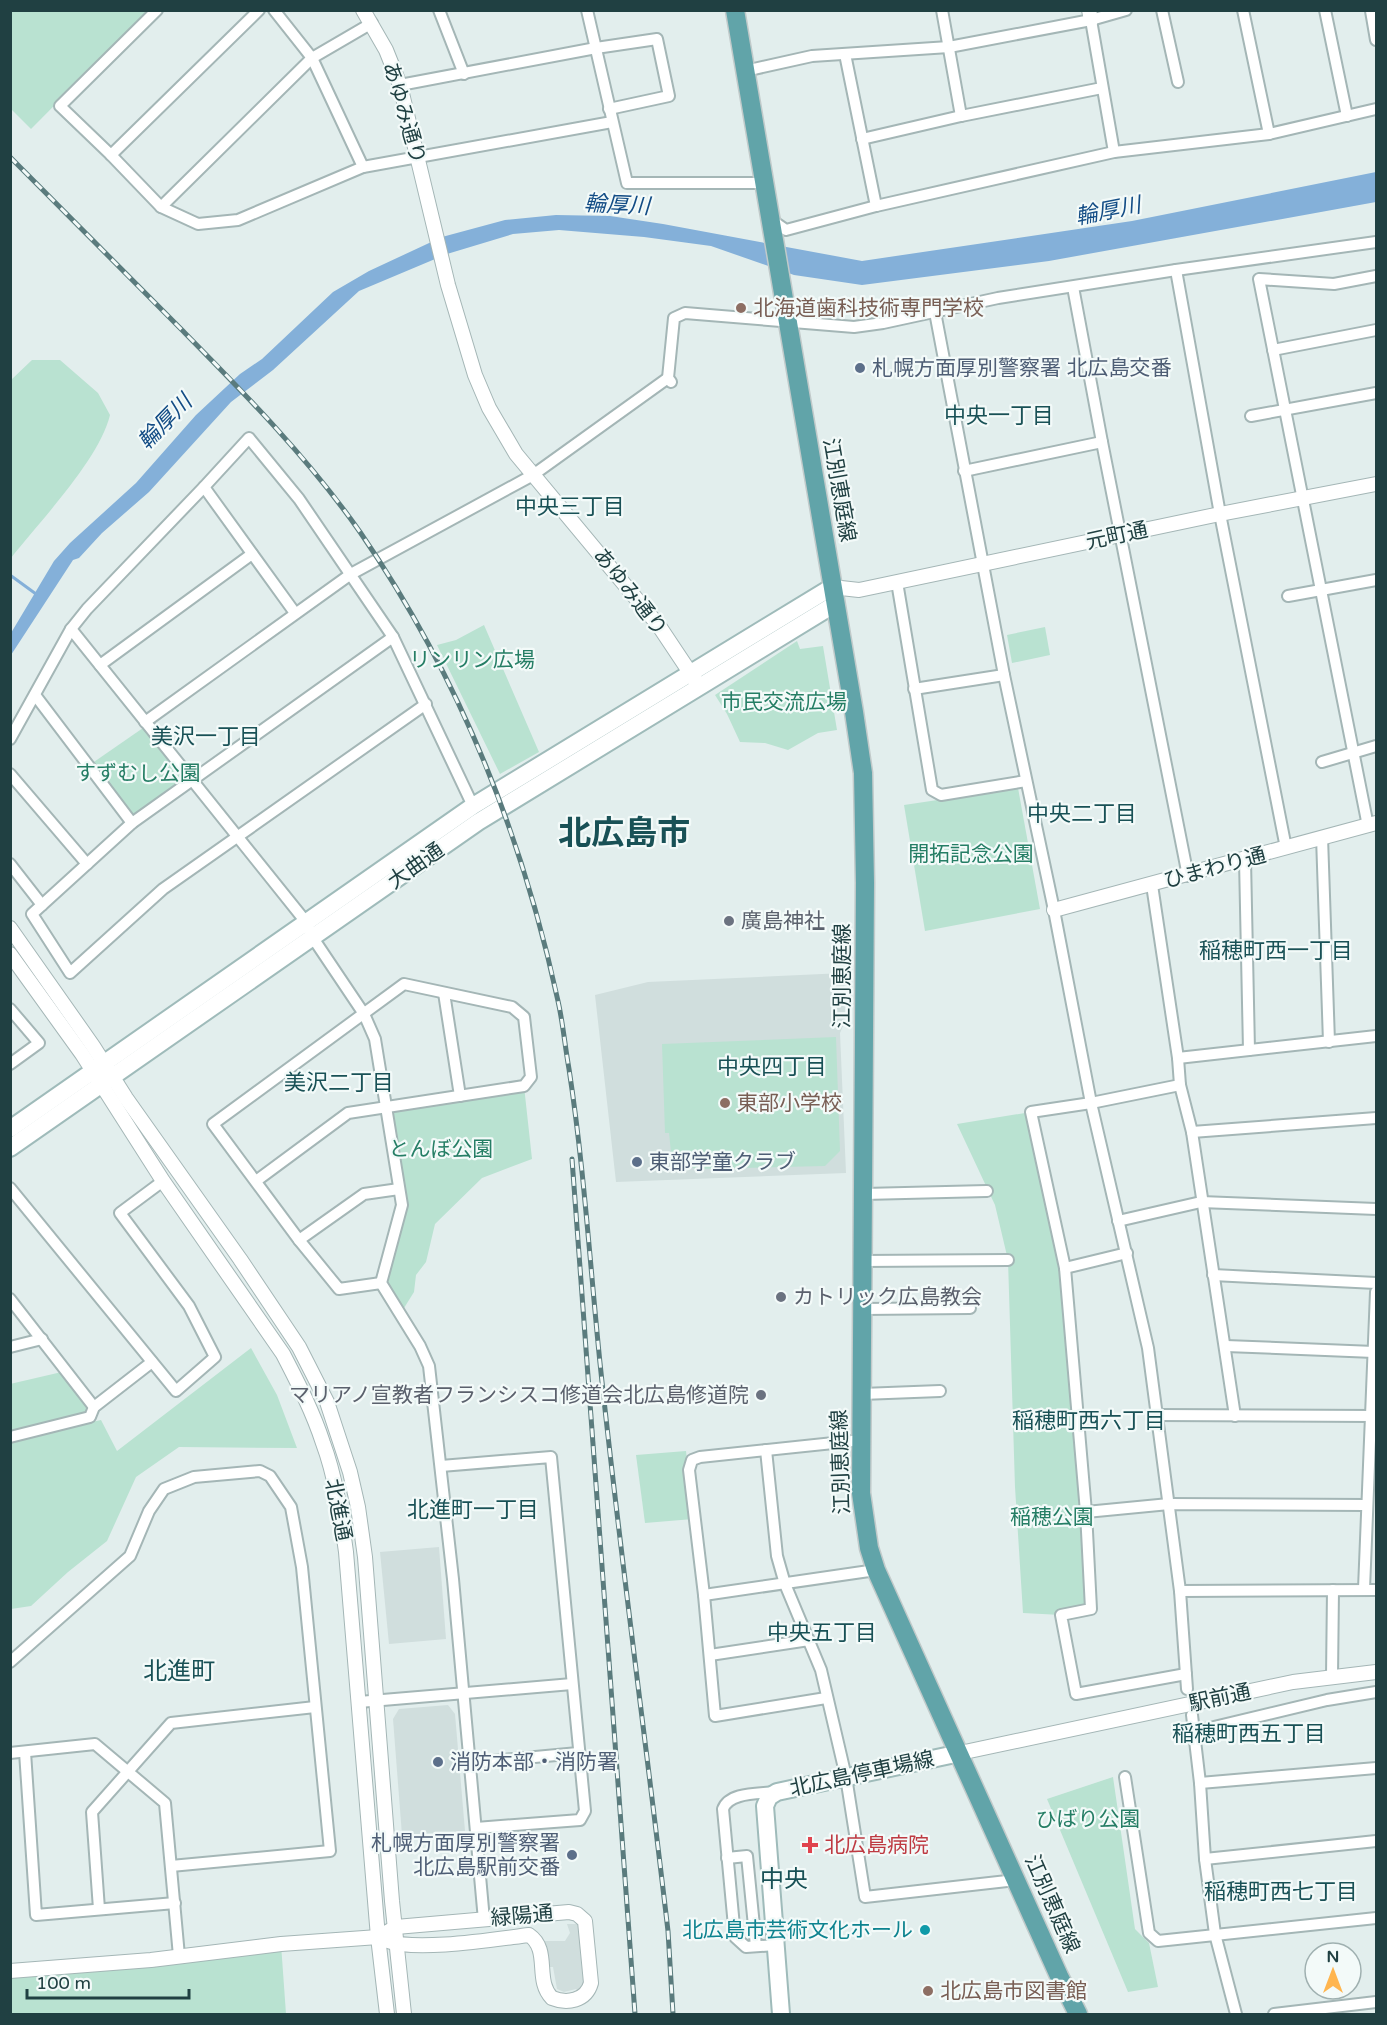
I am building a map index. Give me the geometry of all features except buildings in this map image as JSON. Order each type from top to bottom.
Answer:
[{"type":"main road","name":"江別恵庭線","points":[[735,10],[863,773],[865,883],[861,1493],[869,1548],[876,1570],[1078,2014]]},
{"type":"main road","name":"大曲通","points":[[10,1148],[104,1074],[310,930],[695,680],[705,663],[834,595]]},
{"type":"main road","name":"大曲通","points":[[310,930],[473,806],[695,680]]},
{"type":"main road","name":"大曲通","points":[[10,1130],[104,1074]]},
{"type":"main road","name":"北広島停車場線","points":[[781,2014],[765,1806],[769,1797],[777,1792],[960,1753]]},
{"type":"street","points":[[157,10],[60,106],[161,207],[198,224],[238,220],[363,168],[612,122]]},
{"type":"street","points":[[111,156],[259,10]]},
{"type":"street","points":[[274,10],[312,58],[363,168]]},
{"type":"street","name":"あゆみ通り","points":[[363,10],[386,50],[400,86],[447,277],[475,375],[489,408],[516,454],[659,627],[695,680]]},
{"type":"street","points":[[439,10],[464,74]]},
{"type":"street","points":[[587,10],[627,183],[764,183]]},
{"type":"street","points":[[942,10],[961,116]]},
{"type":"street","points":[[745,71],[812,56],[949,47],[1090,15],[1126,10]]},
{"type":"street","points":[[1162,10],[1178,82]]},
{"type":"street","points":[[1243,10],[1269,134]]},
{"type":"street","points":[[1324,10],[1347,116]]},
{"type":"street","points":[[1371,11],[1377,40]]},
{"type":"street","points":[[1090,15],[1114,152]]},
{"type":"street","points":[[161,207],[312,58],[372,23]]},
{"type":"street","points":[[400,86],[596,48],[657,39],[669,96],[609,109]]},
{"type":"street","points":[[845,54],[876,206]]},
{"type":"street","points":[[862,139],[961,116],[1102,88]]},
{"type":"street","points":[[771,222],[786,230],[876,206],[1114,152],[1269,134],[1377,109]]},
{"type":"street","points":[[145,722],[351,574],[534,476],[669,380],[674,318],[685,313],[854,327],[883,323],[998,298],[1377,242]]},
{"type":"street","points":[[1176,270],[1220,514],[1286,849]]},
{"type":"street","points":[[1372,824],[1352,753],[1259,279],[1334,284],[1377,276]]},
{"type":"street","points":[[1073,287],[1188,876]]},
{"type":"street","points":[[935,312],[1004,675],[1054,910],[1091,1103],[1148,1348],[1180,1591],[1187,1689]]},
{"type":"street","points":[[1273,350],[1377,330]]},
{"type":"street","points":[[1251,416],[1377,393]]},
{"type":"street","points":[[10,739],[71,629],[87,609],[249,438],[300,499],[393,638],[473,806]]},
{"type":"street","points":[[964,471],[1102,442]]},
{"type":"street","name":"元町通","points":[[834,595],[1220,514],[1377,484]]},
{"type":"street","points":[[204,487],[295,613]]},
{"type":"street","points":[[100,665],[252,554]]},
{"type":"street","points":[[1288,596],[1377,580]]},
{"type":"street","points":[[897,582],[932,790],[941,795],[1026,781]]},
{"type":"street","points":[[71,629],[237,835],[310,930],[364,1014],[375,1040],[402,1205],[381,1283],[420,1346],[429,1366],[464,1692],[484,1920]]},
{"type":"street","points":[[393,638],[132,823],[32,914],[70,973],[163,889],[426,704]]},
{"type":"street","points":[[914,689],[1004,675]]},
{"type":"street","points":[[35,695],[132,823]]},
{"type":"street","points":[[1322,762],[1377,746]]},
{"type":"street","points":[[10,774],[87,864]]},
{"type":"street","name":"ひまわり通","points":[[1054,910],[1188,876],[1372,824]]},
{"type":"street","points":[[1322,837],[1329,1042]]},
{"type":"street","points":[[1245,860],[1249,1050]]},
{"type":"street","points":[[10,864],[42,905]]},
{"type":"street","points":[[1152,885],[1180,1085],[1192,1132],[1235,1416]]},
{"type":"street","points":[[10,928],[104,1074]]},
{"type":"street","points":[[10,954],[104,1074]]},
{"type":"street","points":[[256,1181],[348,1113],[524,1086],[531,1077],[524,1017],[512,1007],[404,984],[213,1124],[299,1240],[339,1289],[381,1283]]},
{"type":"street","points":[[444,993],[460,1096]]},
{"type":"street","points":[[10,1009],[39,1043],[10,1064]]},
{"type":"street","points":[[1178,1058],[1377,1036]]},
{"type":"street","name":"北進通","points":[[104,1074],[163,1181],[283,1354],[306,1400],[324,1446],[340,1506],[346,1552],[378,1937],[387,2014]]},
{"type":"street","name":"北進通","points":[[104,1074],[126,1098],[299,1347],[327,1402],[350,1472],[365,1557],[375,1701],[404,2014]]},
{"type":"street","points":[[1180,1085],[1091,1103],[1031,1112],[1065,1268],[1086,1512],[1091,1609],[1061,1615],[1076,1694],[1186,1674]]},
{"type":"street","points":[[1192,1132],[1377,1118]]},
{"type":"street","points":[[10,1188],[176,1391],[215,1357],[189,1306],[120,1213],[163,1181]]},
{"type":"street","points":[[299,1240],[364,1194],[399,1189]]},
{"type":"street","points":[[864,1194],[987,1191]]},
{"type":"street","points":[[1118,1221],[1201,1202],[1377,1209]]},
{"type":"street","points":[[1065,1268],[1127,1253]]},
{"type":"street","points":[[862,1261],[1008,1260]]},
{"type":"street","points":[[1213,1275],[1377,1282]]},
{"type":"street","points":[[1364,1590],[1366,1505],[1374,1416],[1377,1293]]},
{"type":"street","points":[[10,1299],[94,1407]]},
{"type":"street","points":[[863,1310],[970,1308]]},
{"type":"street","points":[[10,1347],[42,1339]]},
{"type":"street","points":[[1226,1346],[1374,1352]]},
{"type":"street","points":[[10,1437],[90,1417],[94,1407],[152,1362]]},
{"type":"street","points":[[862,1394],[940,1391]]},
{"type":"street","points":[[1157,1415],[1374,1416]]},
{"type":"street","points":[[826,1698],[715,1716],[705,1595],[688,1470],[692,1461],[700,1457],[862,1440]]},
{"type":"street","points":[[766,1450],[777,1556],[785,1584],[821,1670],[846,1778],[865,1897],[1017,1880]]},
{"type":"street","points":[[441,1466],[551,1457],[585,1810],[579,1820],[476,1828]]},
{"type":"street","points":[[10,1662],[130,1556],[149,1511],[164,1489],[194,1477],[260,1471],[270,1476],[291,1507],[302,1567],[330,1851],[171,1866]]},
{"type":"street","points":[[1086,1512],[1169,1504],[1366,1505]]},
{"type":"street","points":[[705,1595],[876,1570]]},
{"type":"street","points":[[1332,1676],[1334,1590]]},
{"type":"street","points":[[1180,1591],[1377,1590]]},
{"type":"street","points":[[710,1655],[809,1640]]},
{"type":"street","name":"駅前通","points":[[960,1753],[1293,1682],[1377,1672]]},
{"type":"street","points":[[359,1702],[572,1684]]},
{"type":"street","points":[[1193,1732],[1316,1703],[1377,1692]]},
{"type":"street","points":[[99,1909],[92,1812],[171,1723],[315,1707]]},
{"type":"street","points":[[1192,1715],[1200,1783],[1205,1859],[1215,1934],[1236,2014]]},
{"type":"street","points":[[10,1754],[94,1744],[165,1803],[179,1956]]},
{"type":"street","points":[[25,1752],[36,1915],[174,1903]]},
{"type":"street","points":[[471,1763],[578,1753]]},
{"type":"street","points":[[1200,1783],[1377,1768]]},
{"type":"street","points":[[1125,1777],[1149,1933],[1158,1941],[1377,1918]]},
{"type":"street","points":[[776,1945],[746,1947],[735,1937],[723,1809],[725,1803],[734,1797],[777,1792]]},
{"type":"street","points":[[1205,1859],[1376,1845]]},
{"type":"street","points":[[727,1858],[747,1856],[756,1946]]},
{"type":"street","name":"緑陽通","points":[[10,1971],[179,1956],[281,1944],[378,1937],[397,1944],[426,1945],[529,1935],[541,1950],[544,1986],[552,1998],[570,2001],[581,1997],[588,1991],[591,1983],[585,1921],[577,1914],[564,1912],[396,1927],[378,1937]]},
{"type":"street","points":[[1274,2014],[1377,2002]]},
{"type":"shaded area","name":"東部小学校","points":[[844,973],[845,1010],[844,1024],[840,1033],[846,1173],[616,1182],[595,995],[648,982]]},
{"type":"shaded area","points":[[439,1547],[446,1639],[389,1644],[380,1552]]},
{"type":"shaded area","points":[[448,1705],[455,1714],[465,1831],[402,1835],[393,1719],[399,1709]]},
{"type":"shaded area","points":[[567,1924],[578,1924],[581,1930],[583,1947],[580,1948],[583,1979],[585,1980],[578,1992],[576,1989],[564,1992],[557,1989],[553,1967],[547,1967],[545,1941],[565,1941],[570,1933]]},
{"type":"green space","points":[[10,11],[148,11],[31,129],[11,109]]},
{"type":"green space","points":[[32,360],[60,360],[98,393],[110,415],[104,433],[81,470],[11,558],[11,380]]},
{"type":"green space","name":"リンリン広場","points":[[484,625],[539,752],[500,774],[437,645],[456,640]]},
{"type":"green space","points":[[1045,627],[1050,655],[1012,663],[1007,635]]},
{"type":"green space","name":"市民交流広場","points":[[797,641],[800,649],[823,646],[837,730],[818,733],[788,750],[765,743],[740,742],[715,695]]},
{"type":"green space","name":"すずむし公園","points":[[143,728],[185,780],[132,818],[91,764]]},
{"type":"green space","name":"開拓記念公園","points":[[1018,788],[1040,909],[925,931],[904,805]]},
{"type":"green space","points":[[836,1037],[840,1151],[825,1166],[695,1169],[671,1152],[669,1133],[665,1133],[662,1044]]},
{"type":"green space","name":"とんぼ公園","points":[[524,1086],[532,1159],[482,1178],[435,1224],[426,1262],[416,1275],[414,1292],[404,1308],[381,1283],[402,1205],[385,1108]]},
{"type":"green space","name":"稲穂公園","points":[[1031,1112],[1065,1268],[1091,1609],[1061,1615],[1023,1613],[1015,1487],[1008,1260],[995,1205],[957,1124]]},
{"type":"green space","points":[[251,1348],[277,1395],[297,1448],[179,1447],[136,1477],[107,1541],[31,1606],[11,1609],[10,1440],[101,1420],[117,1451]]},
{"type":"green space","points":[[66,1371],[94,1407],[90,1417],[11,1437],[10,1384]]},
{"type":"green space","points":[[686,1451],[693,1519],[645,1523],[636,1455]]},
{"type":"green space","name":"ひばり公園","points":[[1113,1777],[1135,1929],[1149,1943],[1158,1987],[1128,1992],[1047,1799]]},
{"type":"green space","points":[[281,1944],[286,2014],[11,2014],[11,1971]]},
{"type":"water","points":[[1376,172],[1376,202],[1049,261],[862,285],[794,275],[711,246],[644,237],[559,230],[513,234],[447,254],[359,291],[273,370],[231,402],[149,492],[102,533],[79,558],[73,560],[11,655],[11,633],[54,561],[70,543],[136,483],[196,415],[240,374],[262,359],[333,292],[369,271],[442,237],[505,220],[556,215],[610,216],[862,261],[1132,221]]},
{"type":"waterway","points":[[10,575],[36,594]]},
{"type":"railway","points":[[10,157],[253,404],[298,453],[340,505],[395,586],[427,641],[456,698],[505,816],[526,877],[560,1009],[574,1106],[608,1434],[668,1931],[673,2014]]},
{"type":"railway","points":[[572,1159],[635,2014]]},
{"type":"place","name":"北海道歯科技術専門学校","points":[[741,308]]},
{"type":"place","name":"札幌方面厚別警察署 北広島交番","points":[[860,368]]},
{"type":"place","name":"廣島神社","points":[[729,921]]},
{"type":"place","name":"東部小学校","points":[[725,1103]]},
{"type":"place","name":"東部学童クラブ","points":[[637,1162]]},
{"type":"place","name":"カトリック広島教会","points":[[781,1297]]},
{"type":"place","name":"マリアノ宣教者フランシスコ修道会北広島修道院","points":[[761,1395]]},
{"type":"place","name":"消防本部・消防署","points":[[438,1762]]},
{"type":"place","name":"北広島病院","points":[[810,1845]]},
{"type":"place","name":"札幌方面厚別警察署 北広島駅前交番","points":[[572,1855]]},
{"type":"place","name":"北広島市芸術文化ホール","points":[[925,1930]]},
{"type":"place","name":"北広島市図書館","points":[[928,1991]]},
{"type":"district","name":"中央一丁目","points":[[999,416]]},
{"type":"district","name":"中央三丁目","points":[[570,507]]},
{"type":"district","name":"美沢一丁目","points":[[206,737]]},
{"type":"district","name":"中央二丁目","points":[[1082,814]]},
{"type":"district","name":"北広島市","points":[[624,833]]},
{"type":"district","name":"稲穂町西一丁目","points":[[1276,951]]},
{"type":"district","name":"中央四丁目","points":[[772,1067]]},
{"type":"district","name":"美沢二丁目","points":[[339,1083]]},
{"type":"district","name":"稲穂町西六丁目","points":[[1089,1421]]},
{"type":"district","name":"北進町一丁目","points":[[473,1510]]},
{"type":"district","name":"中央五丁目","points":[[822,1633]]},
{"type":"district","name":"北進町","points":[[179,1671]]},
{"type":"district","name":"稲穂町西五丁目","points":[[1249,1734]]},
{"type":"district","name":"中央","points":[[784,1879]]},
{"type":"district","name":"稲穂町西七丁目","points":[[1281,1892]]},
{"type":"water label","name":"輪厚川","points":[[617,205]]},
{"type":"water label","name":"輪厚川","points":[[1108,211]]},
{"type":"water label","name":"輪厚川","points":[[165,422]]}]
